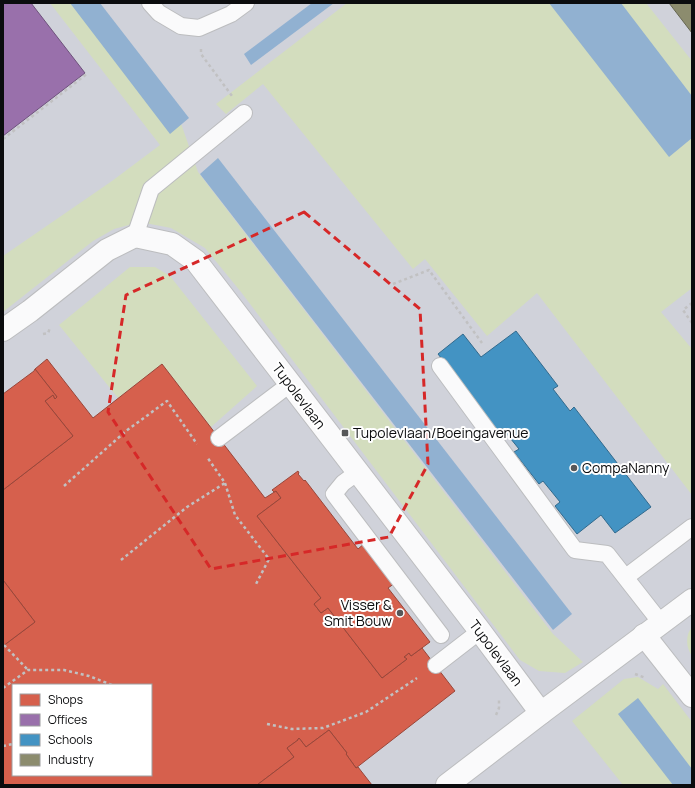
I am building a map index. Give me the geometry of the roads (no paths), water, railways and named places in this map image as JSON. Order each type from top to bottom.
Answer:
[{"type":"street","points":[[3,330],[30,311],[107,250],[135,236]]},
{"type":"street","name":"Tupolevlaan","points":[[135,236],[172,244],[196,261],[480,631],[541,713]]},
{"type":"street","points":[[447,785],[692,600]]},
{"type":"street","points":[[653,629],[692,696]]},
{"type":"lane","points":[[150,3],[159,12],[181,26],[199,28],[231,14],[246,3]]},
{"type":"lane","points":[[135,236],[151,189],[244,113]]},
{"type":"lane","points":[[440,366],[575,550],[607,554],[626,577],[653,629]]},
{"type":"lane","points":[[219,438],[290,384]]},
{"type":"lane","points":[[358,472],[343,483],[334,494],[441,635]]},
{"type":"lane","points":[[626,577],[692,527]]},
{"type":"lane","points":[[436,665],[480,631]]},
{"type":"water","points":[[70,3],[100,3],[189,118],[170,134]]},
{"type":"water","points":[[312,3],[334,3],[251,65],[244,54]]},
{"type":"water","points":[[549,3],[621,3],[692,96],[692,138],[669,157]]},
{"type":"water","points":[[218,158],[572,614],[553,630],[200,174]]},
{"type":"water","points":[[638,698],[692,769],[692,785],[673,785],[618,714]]},
{"type":"place","name":"Tupolevlaan/Boeingavenue","points":[[345,433]]},
{"type":"place","name":"CompaNanny","points":[[574,468]]},
{"type":"place","name":"Visser & Smit Bouw","points":[[400,613]]}]
